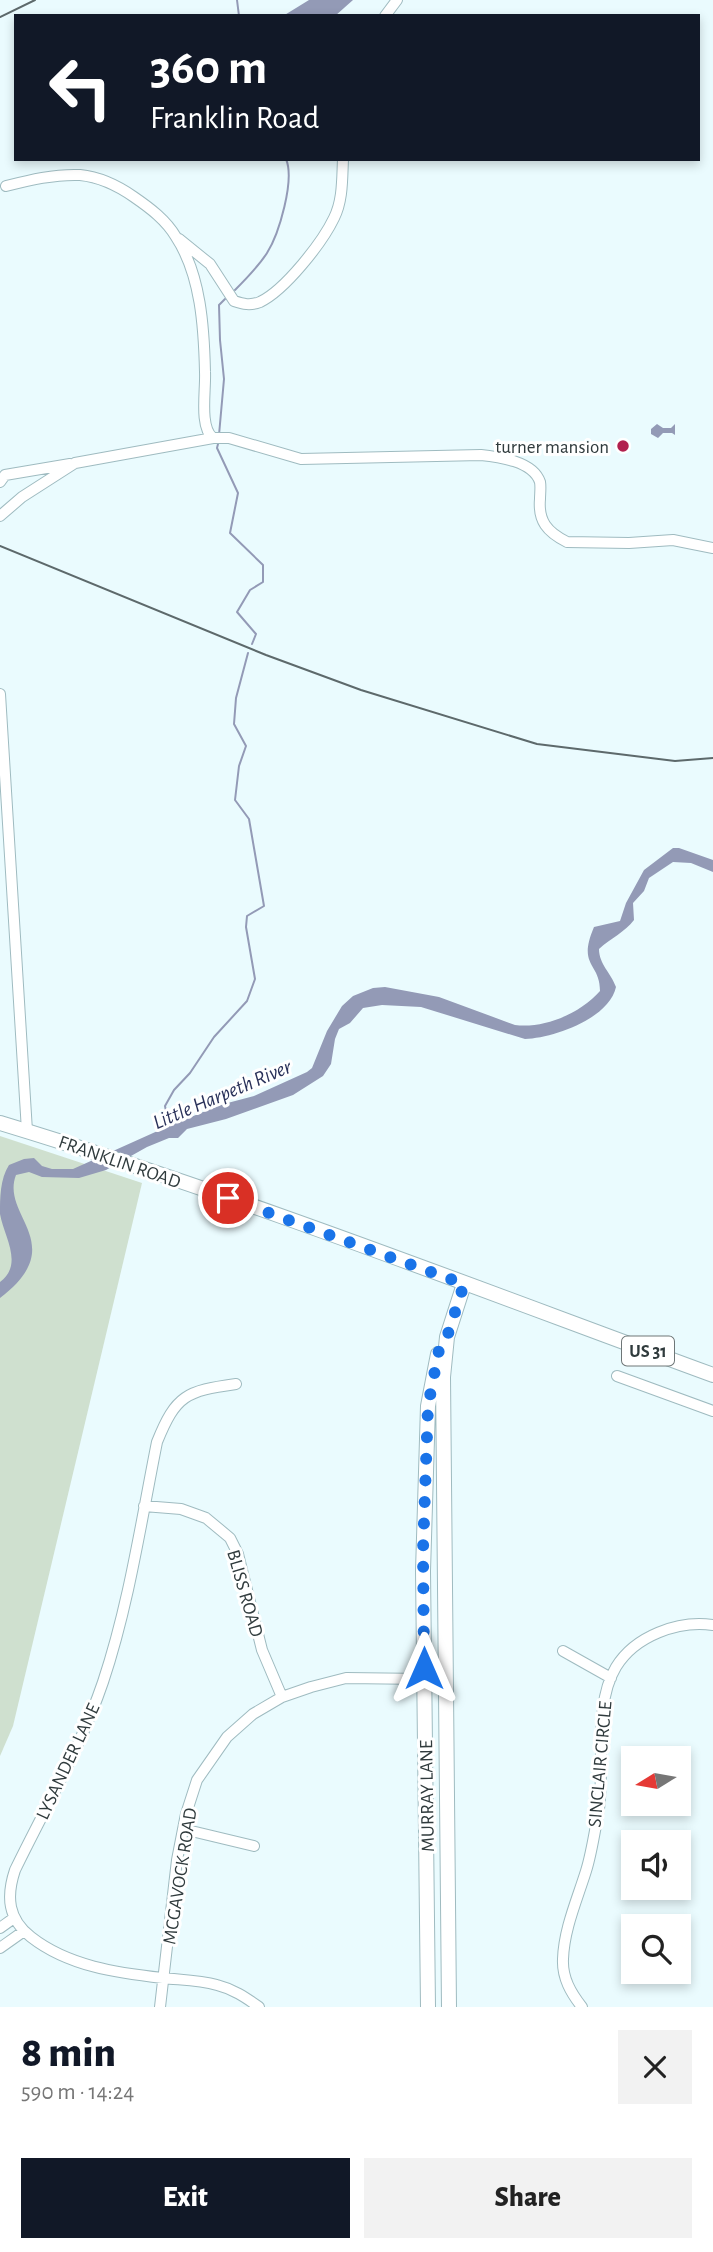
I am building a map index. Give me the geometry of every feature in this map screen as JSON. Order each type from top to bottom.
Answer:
[{"type":"main road","name":"FRANKLIN ROAD","points":[[0,1123],[150,1171],[713,1375]]},
{"type":"main road","name":"MURRAY LANE","points":[[449,2007],[443,1377],[447,1337],[464,1284]]},
{"type":"main road","name":"MURRAY LANE","points":[[428,2007],[423,1558],[428,1406],[439,1350],[447,1337]]},
{"type":"street","points":[[176,237],[210,264],[234,301],[252,304],[262,301],[300,265],[335,217],[342,192],[343,161]]},
{"type":"street","points":[[6,186],[40,178],[99,178],[119,187],[158,215],[176,237],[187,258],[197,292],[204,342],[204,426],[206,433],[213,438]]},
{"type":"street","points":[[0,482],[5,475],[213,438],[229,438],[301,460],[481,454],[508,459],[536,476],[540,482],[539,513],[542,521],[567,542],[629,543],[673,540],[713,548]]},
{"type":"street","points":[[0,516],[22,497],[75,463]]},
{"type":"street","points":[[0,694],[27,1131]]},
{"type":"street","points":[[617,1376],[713,1411]]},
{"type":"street","name":"LYSANDER LANE","points":[[14,1918],[11,1914],[9,1888],[15,1870],[81,1736],[103,1683],[121,1622],[157,1442],[168,1414],[183,1398],[211,1387],[236,1384]]},
{"type":"street","name":"BLISS ROAD","points":[[144,1506],[181,1509],[206,1518],[230,1538],[238,1554],[262,1650],[282,1697]]},
{"type":"street","name":"SINCLAIR CIRCLE","points":[[582,2007],[570,1992],[562,1961],[567,1931],[587,1868],[599,1807],[603,1768],[604,1695],[616,1666],[640,1642],[661,1631],[695,1622],[713,1625]]},
{"type":"street","points":[[563,1651],[611,1678]]},
{"type":"street","name":"MCGAVOCK ROAD","points":[[160,2007],[183,1829],[197,1780],[228,1737],[253,1714],[282,1697],[346,1678],[424,1679],[445,1675]]},
{"type":"street","points":[[183,1829],[254,1846]]},
{"type":"street","points":[[0,1928],[14,1918],[24,1931],[48,1950],[78,1962],[118,1972],[197,1980],[218,1985],[238,1992],[259,2007]]},
{"type":"street","points":[[0,1948],[24,1931]]},
{"type":"green space","points":[[0,1136],[142,1183],[13,1726],[0,1756]]},
{"type":"water","points":[[309,0],[353,0],[337,14],[286,14]]},
{"type":"water","points":[[657,424],[663,428],[671,428],[675,424],[675,435],[663,433],[658,438],[651,434],[651,429]]},
{"type":"water","points":[[673,848],[713,860],[713,872],[691,863],[673,862],[649,878],[644,891],[633,903],[634,920],[599,949],[601,959],[616,987],[603,1008],[592,1017],[564,1031],[525,1039],[421,1007],[382,1005],[363,1008],[350,1023],[339,1029],[331,1064],[323,1076],[293,1095],[226,1119],[187,1129],[178,1138],[169,1138],[106,1170],[79,1178],[42,1177],[29,1172],[16,1175],[14,1190],[17,1204],[32,1246],[30,1262],[20,1279],[0,1298],[0,1282],[7,1275],[12,1259],[0,1214],[2,1182],[9,1165],[34,1158],[42,1166],[52,1169],[73,1169],[162,1129],[220,1105],[254,1096],[307,1072],[312,1068],[327,1031],[342,1006],[353,996],[373,988],[385,987],[439,997],[515,1025],[526,1026],[561,1018],[583,1006],[600,991],[597,974],[588,957],[589,940],[594,927],[620,921],[626,903],[644,870]]},
{"type":"waterway","points":[[237,0],[239,14]]},
{"type":"waterway","points":[[235,290],[264,258],[272,244],[287,193],[289,180],[286,161]]},
{"type":"waterway","points":[[219,435],[224,379],[219,305],[225,299]]},
{"type":"waterway","points":[[218,444],[217,448],[238,493],[230,533],[263,565],[263,582],[250,590],[237,612],[256,634],[252,644]]},
{"type":"waterway","name":"Little Harpeth River","points":[[169,1127],[165,1106],[174,1090],[190,1073],[214,1037],[247,1001],[255,979],[246,927],[247,916],[264,906],[249,819],[235,800],[239,766],[246,746],[234,724],[236,698],[248,653]]},
{"type":"railway","points":[[0,17],[35,0]]},
{"type":"railway","points":[[0,546],[266,655],[361,690],[537,744],[675,761],[713,758]]},
{"type":"place","name":"turner mansion","points":[[623,446]]},
{"type":"route","points":[[228,1198],[464,1284],[447,1337],[439,1350],[428,1406],[423,1550],[424,1668]]}]
